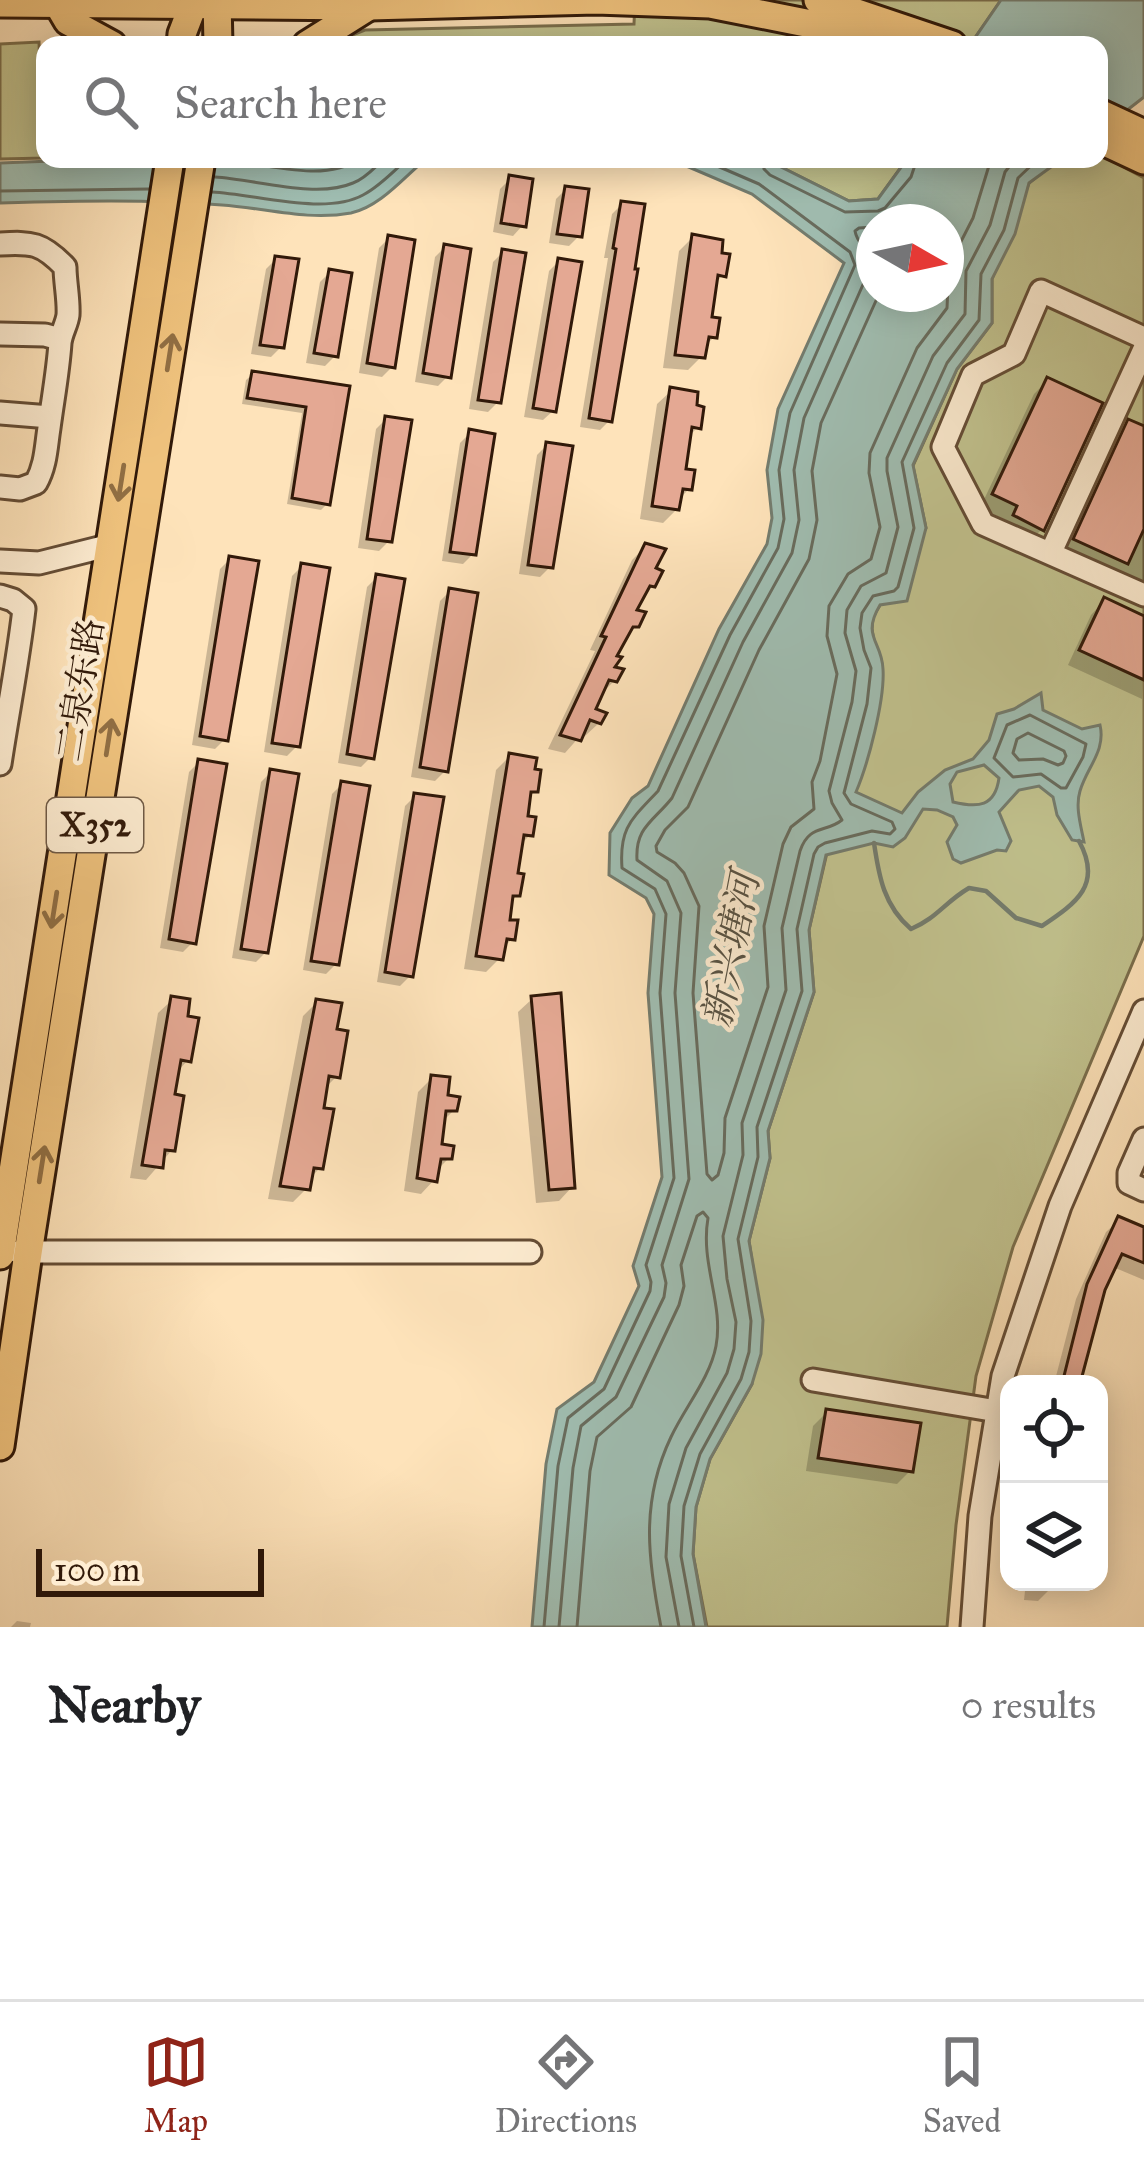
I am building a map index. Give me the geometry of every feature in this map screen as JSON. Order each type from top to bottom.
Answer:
[{"type":"main road","points":[[0,4],[369,6],[596,0],[710,4],[848,36]]},
{"type":"main road","points":[[818,0],[925,36]]},
{"type":"main road","points":[[182,36],[206,2]]},
{"type":"main road","points":[[206,2],[215,36]]},
{"type":"main road","points":[[58,4],[68,21],[96,36]]},
{"type":"main road","points":[[321,36],[369,6]]},
{"type":"main road","name":"二泉东路","points":[[0,1446],[7,1251],[169,168]]},
{"type":"main road","name":"二泉东路","points":[[7,1251],[199,168]]},
{"type":"street","points":[[0,244],[27,242],[48,249],[65,267],[68,316],[60,339],[45,466],[36,483],[0,487]]},
{"type":"street","points":[[1144,338],[1041,291],[1014,354],[973,375],[943,447],[983,524],[1144,595]]},
{"type":"street","points":[[0,334],[60,339]]},
{"type":"street","points":[[1051,552],[1144,349]]},
{"type":"street","points":[[0,413],[50,417]]},
{"type":"street","points":[[0,561],[39,563],[111,545]]},
{"type":"street","points":[[0,596],[24,609],[9,634],[18,659],[6,670],[13,696],[4,706],[1,750]]},
{"type":"street","points":[[972,1627],[980,1516],[1004,1376],[1060,1206],[1144,1011]]},
{"type":"street","points":[[1144,1139],[1129,1183],[1144,1190]]},
{"type":"street","points":[[7,1251],[530,1252]]},
{"type":"street","points":[[813,1380],[998,1412]]},
{"type":"green space","points":[[635,0],[1001,0],[976,36],[350,36],[365,30],[634,24]]},
{"type":"green space","points":[[36,42],[36,158],[0,159],[0,44]]},
{"type":"green space","points":[[1108,159],[1144,178],[1144,936],[1013,1247],[976,1376],[947,1627],[707,1627],[693,1554],[696,1507],[710,1459],[752,1384],[754,1274],[749,1241],[770,1158],[768,1131],[814,992],[809,930],[875,647],[873,617],[926,528],[913,466],[957,369],[992,323],[992,279],[1029,183],[1047,168],[1108,168]]},
{"type":"green space","points":[[783,168],[900,168],[878,199],[849,201]]},
{"type":"water","points":[[1001,0],[1144,0],[1144,97],[1108,125],[1108,36],[976,36]]},
{"type":"water","points":[[36,162],[36,168],[416,168],[362,210],[302,215],[166,202],[0,203],[0,163]]},
{"type":"water","name":"新兴塘河","points":[[691,168],[783,168],[849,201],[878,199],[900,168],[1050,168],[1029,183],[1015,234],[992,279],[992,323],[957,369],[913,465],[926,528],[907,601],[880,605],[872,625],[882,660],[881,697],[856,792],[902,813],[945,770],[973,759],[989,740],[997,714],[1041,693],[1043,710],[1082,729],[1100,725],[1100,743],[1079,797],[1084,842],[1072,840],[1057,815],[1053,797],[1039,786],[1019,790],[999,812],[1011,841],[1006,851],[961,863],[953,859],[947,842],[957,825],[953,817],[923,809],[905,838],[893,847],[874,843],[826,855],[809,930],[814,992],[768,1131],[770,1158],[749,1241],[763,1320],[761,1354],[752,1384],[710,1459],[696,1507],[693,1554],[706,1627],[532,1627],[546,1464],[557,1409],[594,1382],[639,1286],[633,1266],[662,1177],[648,993],[654,914],[646,898],[609,875],[610,833],[632,798],[648,786],[719,629],[767,544],[772,518],[767,470],[778,409],[844,263],[752,194]],"holes":[[[984,765],[999,778],[989,800],[970,805],[953,802],[950,784],[957,772]]]},
{"type":"building","points":[[509,175],[533,179],[526,227],[501,223]]},
{"type":"building","points":[[565,186],[589,189],[582,237],[557,234]]},
{"type":"building","points":[[621,201],[645,204],[612,422],[589,418]]},
{"type":"building","points":[[692,234],[723,240],[722,253],[730,254],[726,277],[718,275],[712,317],[720,318],[717,338],[709,337],[705,358],[675,355]]},
{"type":"building","points":[[388,235],[415,240],[395,368],[367,363]]},
{"type":"building","points":[[444,244],[471,249],[451,378],[423,373]]},
{"type":"building","points":[[502,249],[526,253],[501,403],[478,400]]},
{"type":"building","points":[[275,256],[299,259],[284,348],[260,345]]},
{"type":"building","points":[[558,258],[582,262],[556,412],[533,408]]},
{"type":"building","points":[[329,269],[352,273],[338,357],[314,353]]},
{"type":"building","points":[[252,371],[350,386],[330,505],[292,498],[306,407],[247,398]]},
{"type":"building","points":[[1047,377],[1103,403],[1044,531],[1013,515],[1017,506],[992,494]]},
{"type":"building","points":[[670,387],[698,392],[697,405],[704,407],[701,429],[692,427],[686,469],[695,470],[692,490],[683,489],[679,510],[652,506]]},
{"type":"building","points":[[385,416],[412,420],[392,542],[367,539]]},
{"type":"building","points":[[1128,419],[1144,426],[1144,529],[1128,564],[1073,539]]},
{"type":"building","points":[[469,429],[495,434],[476,555],[450,552]]},
{"type":"building","points":[[546,442],[573,446],[553,568],[528,565]]},
{"type":"building","points":[[645,543],[666,549],[656,568],[663,571],[637,610],[646,612],[639,627],[633,627],[617,656],[622,657],[615,667],[624,669],[617,682],[609,680],[596,709],[607,713],[601,724],[590,720],[581,741],[560,735],[606,637],[601,636]]},
{"type":"building","points":[[229,556],[259,561],[228,741],[200,736]]},
{"type":"building","points":[[301,563],[330,568],[300,747],[272,743]]},
{"type":"building","points":[[376,574],[405,579],[374,759],[347,754]]},
{"type":"building","points":[[449,588],[478,593],[448,772],[420,767]]},
{"type":"building","points":[[1104,597],[1144,616],[1144,680],[1079,650]]},
{"type":"building","points":[[509,753],[537,758],[535,769],[541,770],[538,792],[531,792],[528,816],[536,817],[533,836],[524,835],[520,896],[513,896],[510,920],[518,920],[515,940],[507,939],[503,960],[476,956]]},
{"type":"building","points":[[198,759],[227,764],[196,944],[169,939]]},
{"type":"building","points":[[270,769],[299,774],[268,953],[241,949]]},
{"type":"building","points":[[341,781],[370,786],[339,965],[311,961]]},
{"type":"building","points":[[414,793],[444,797],[413,977],[385,972]]},
{"type":"building","points":[[561,993],[575,1188],[549,1190],[531,996]]},
{"type":"building","points":[[171,996],[190,999],[188,1016],[199,1018],[191,1062],[181,1060],[175,1094],[184,1096],[175,1151],[165,1150],[163,1168],[142,1165]]},
{"type":"building","points":[[316,999],[342,1003],[337,1029],[348,1031],[340,1078],[329,1076],[324,1108],[334,1109],[323,1169],[314,1168],[310,1190],[280,1186]]},
{"type":"building","points":[[431,1075],[450,1077],[448,1095],[460,1097],[457,1111],[446,1111],[442,1144],[454,1146],[452,1159],[441,1159],[437,1182],[417,1178]]},
{"type":"building","points":[[1118,1216],[1144,1227],[1144,1263],[1122,1254],[1105,1290],[1082,1375],[1064,1375],[1087,1284]]},
{"type":"building","points":[[826,1409],[921,1423],[913,1472],[818,1458]]},
{"type":"waterway","points":[[874,843],[889,901],[911,929],[969,888],[986,891],[1016,918],[1042,926],[1075,901],[1087,881],[1086,856],[1079,841]]}]
